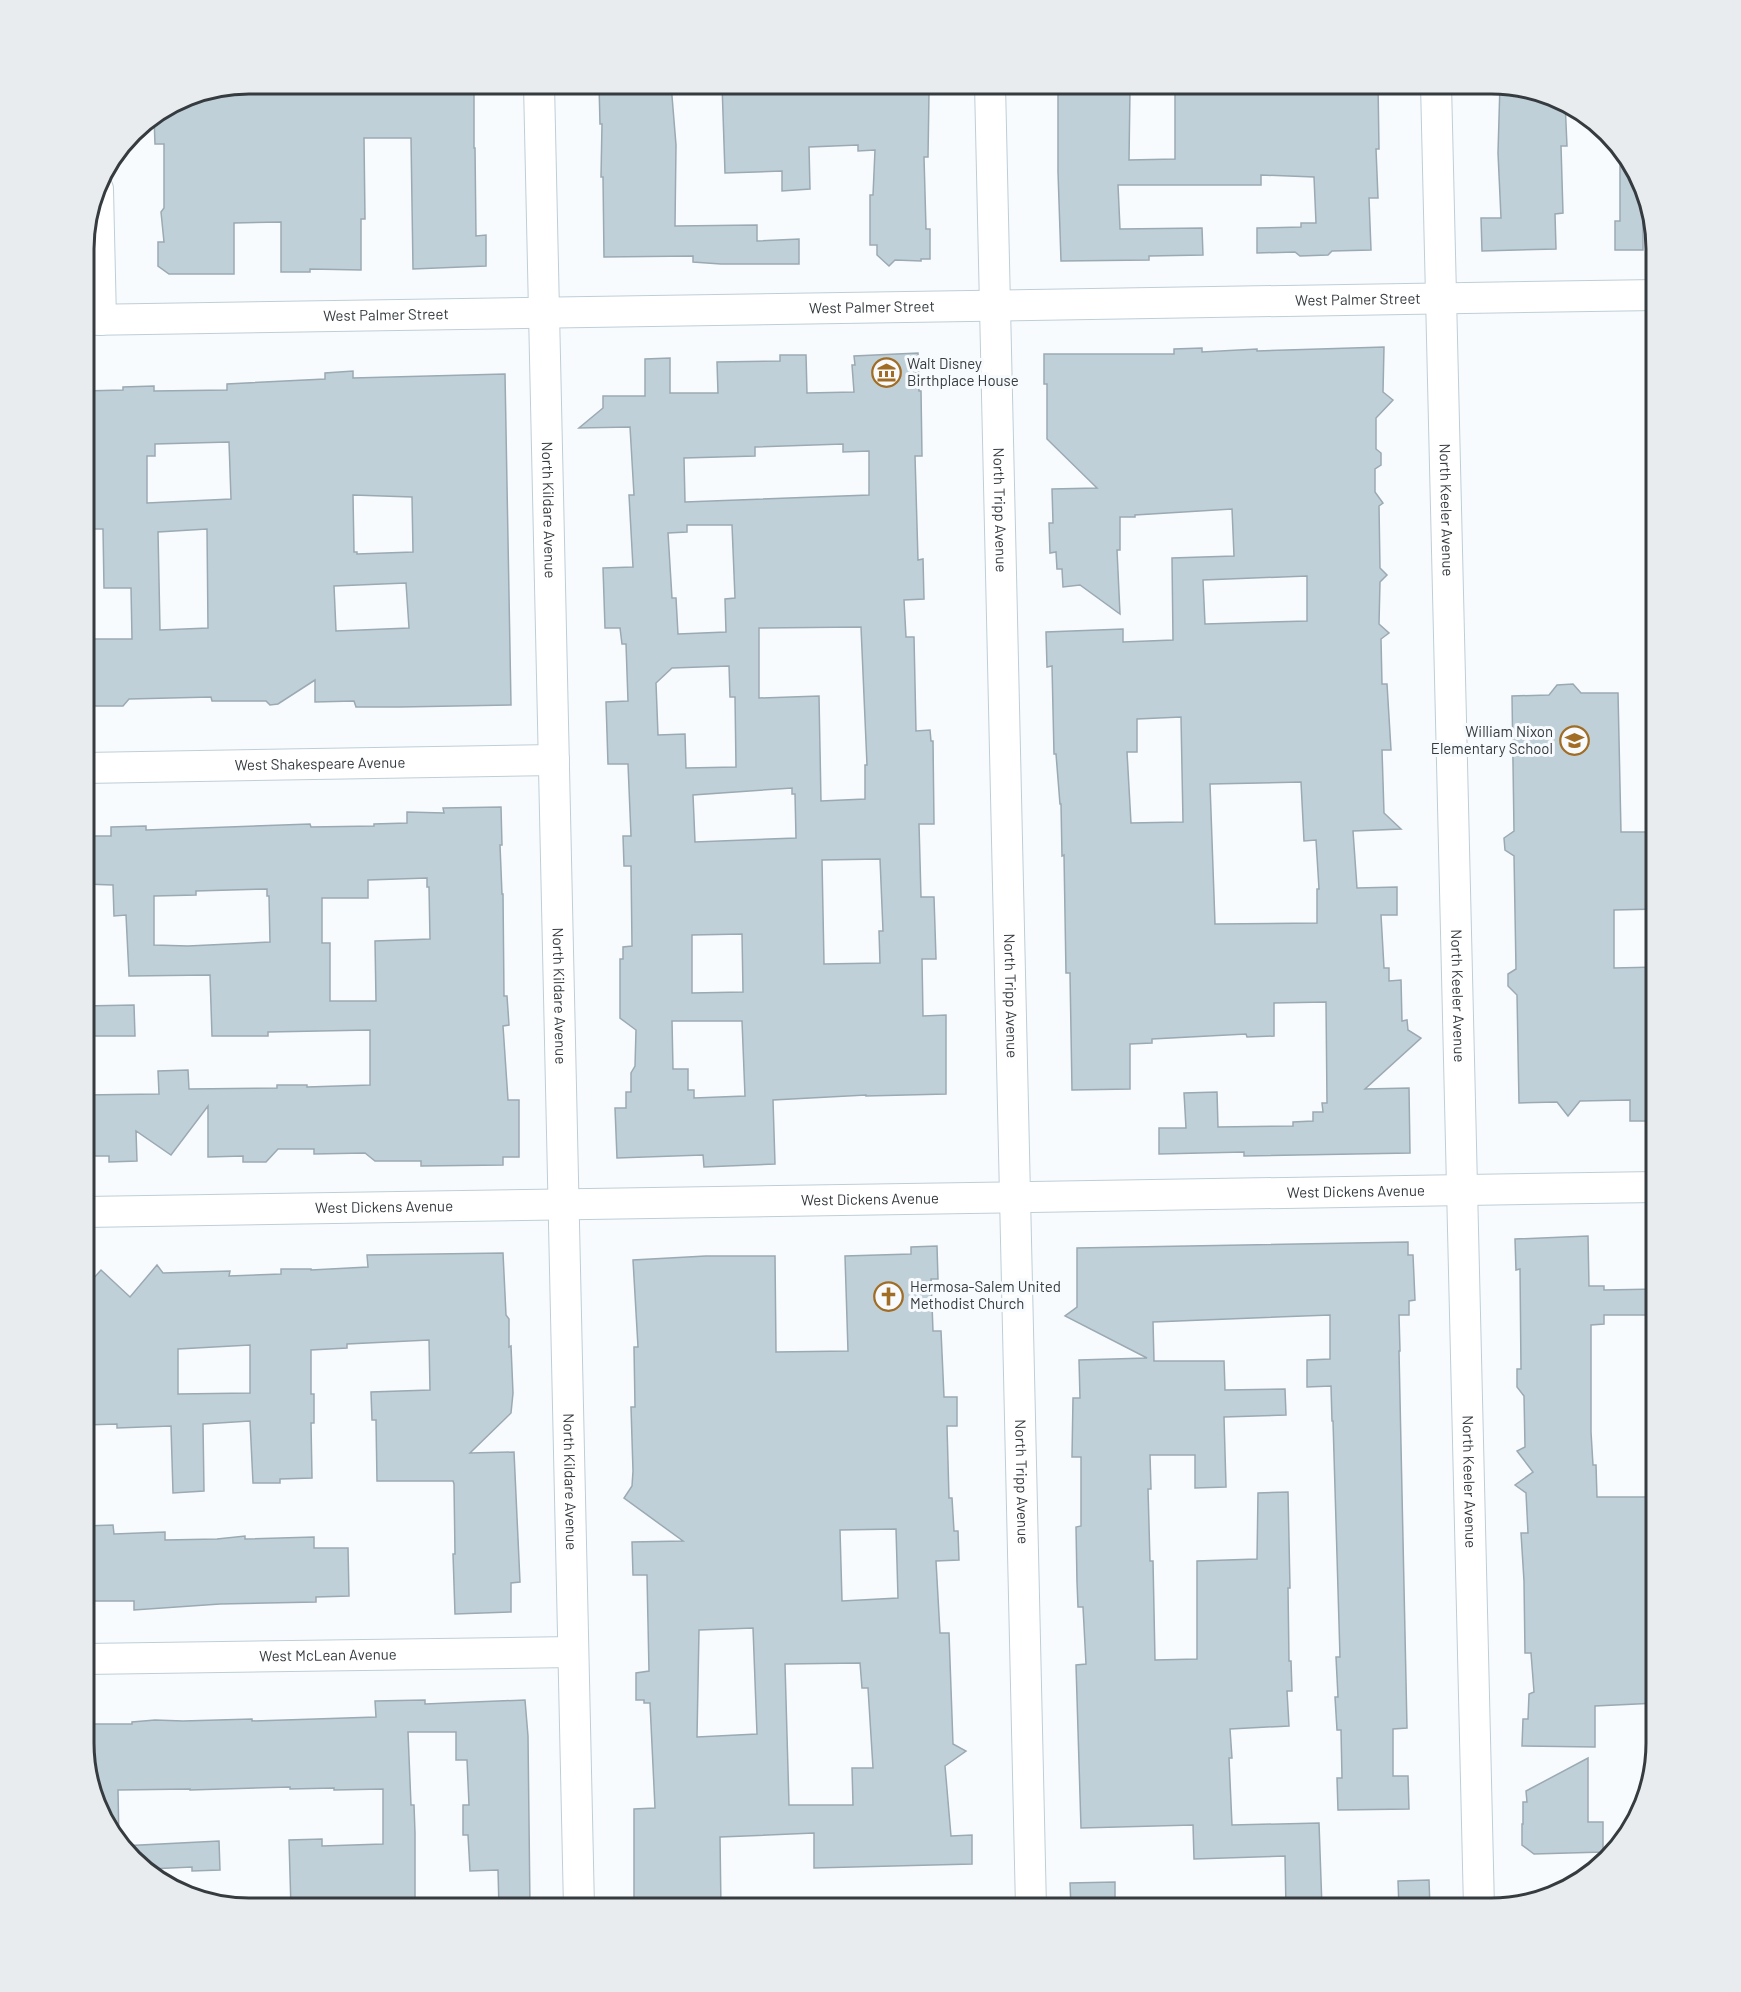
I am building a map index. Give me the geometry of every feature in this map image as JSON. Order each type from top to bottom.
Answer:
[{"type":"street","name":"North Kildare Avenue","points":[[539,95],[579,1898]]},
{"type":"street","name":"North Tripp Avenue","points":[[990,95],[1031,1898]]},
{"type":"street","name":"North Keeler Avenue","points":[[1436,95],[1479,1898]]},
{"type":"street","points":[[95,268],[97,226]]},
{"type":"street","name":"West Palmer Street","points":[[95,320],[1646,295]]},
{"type":"street","name":"West Shakespeare Avenue","points":[[95,768],[554,760]]},
{"type":"street","name":"West Dickens Avenue","points":[[95,1212],[1646,1187]]},
{"type":"street","name":"West McLean Avenue","points":[[95,1659],[573,1652]]},
{"type":"building","points":[[240,95],[474,95],[476,236],[486,235],[486,266],[413,269],[411,138],[364,138],[365,219],[361,219],[361,270],[310,269],[310,272],[281,272],[281,222],[234,223],[234,274],[169,274],[158,266],[158,242],[164,242],[161,212],[164,208],[164,144],[155,144],[154,127],[163,121],[190,106],[219,97]]},
{"type":"building","points":[[599,95],[672,95],[676,145],[675,226],[757,225],[757,241],[799,239],[799,264],[693,262],[693,256],[604,257],[602,124],[600,124]]},
{"type":"building","points":[[722,95],[929,95],[928,157],[924,157],[926,229],[930,229],[930,259],[895,260],[889,266],[877,255],[877,245],[870,245],[870,195],[873,195],[875,150],[858,151],[858,145],[809,147],[810,189],[782,191],[782,171],[725,173]]},
{"type":"building","points":[[1058,95],[1130,95],[1129,160],[1175,159],[1175,95],[1378,95],[1379,149],[1376,149],[1378,198],[1369,198],[1371,250],[1332,251],[1328,255],[1300,256],[1295,252],[1257,253],[1257,228],[1301,227],[1301,223],[1316,223],[1314,177],[1261,175],[1261,185],[1118,185],[1120,229],[1202,228],[1203,255],[1149,256],[1149,260],[1061,261]]},
{"type":"building","points":[[1500,95],[1522,97],[1566,114],[1567,146],[1561,146],[1563,213],[1555,214],[1556,249],[1482,251],[1481,218],[1501,218],[1498,153]]},
{"type":"building","points":[[1620,163],[1630,181],[1643,216],[1643,250],[1615,250],[1615,221],[1620,221]]},
{"type":"building","points":[[1384,347],[1383,392],[1393,400],[1376,418],[1376,449],[1381,453],[1381,465],[1375,469],[1375,492],[1383,503],[1379,506],[1380,568],[1387,575],[1380,582],[1379,624],[1389,633],[1381,639],[1382,684],[1387,684],[1391,750],[1382,750],[1384,813],[1401,829],[1353,831],[1357,888],[1397,887],[1397,915],[1381,915],[1384,968],[1389,968],[1389,981],[1401,980],[1402,1021],[1407,1020],[1408,1030],[1421,1038],[1365,1089],[1409,1088],[1410,1153],[1244,1156],[1244,1152],[1159,1154],[1159,1128],[1186,1128],[1184,1093],[1217,1092],[1218,1127],[1293,1126],[1293,1122],[1313,1121],[1313,1112],[1323,1112],[1322,1103],[1327,1103],[1326,1002],[1274,1003],[1274,1036],[1247,1037],[1246,1034],[1152,1039],[1152,1043],[1130,1044],[1130,1089],[1072,1090],[1070,973],[1066,973],[1064,855],[1062,856],[1061,804],[1056,754],[1054,754],[1052,666],[1047,667],[1046,632],[1123,629],[1123,642],[1173,640],[1172,558],[1234,556],[1232,509],[1120,517],[1120,550],[1117,550],[1120,614],[1080,585],[1063,587],[1062,569],[1057,569],[1056,552],[1050,553],[1049,523],[1053,523],[1052,489],[1097,488],[1047,439],[1047,384],[1044,384],[1044,354],[1174,354],[1174,349],[1202,348],[1202,352],[1257,349],[1257,351]],"holes":[[[1307,576],[1307,621],[1205,624],[1203,580]],[[1181,717],[1183,822],[1131,823],[1127,752],[1137,752],[1137,719]],[[1301,782],[1304,841],[1316,840],[1319,889],[1317,889],[1317,923],[1215,924],[1210,784]]]},
{"type":"building","points":[[918,353],[922,456],[915,456],[918,560],[923,559],[924,599],[904,600],[906,637],[914,637],[916,731],[930,730],[931,741],[933,741],[934,824],[919,824],[921,897],[934,897],[936,959],[922,959],[923,1016],[946,1015],[946,1094],[773,1100],[775,1164],[704,1167],[703,1155],[617,1158],[615,1108],[626,1108],[626,1092],[631,1092],[631,1073],[635,1066],[636,1030],[620,1018],[620,959],[623,959],[623,947],[632,946],[631,866],[624,866],[623,836],[631,836],[628,764],[608,764],[606,702],[628,701],[626,644],[622,644],[620,628],[605,628],[603,568],[633,567],[629,495],[634,495],[630,427],[579,428],[603,408],[603,396],[645,396],[645,359],[670,358],[670,393],[718,393],[717,362],[780,361],[780,355],[806,355],[807,393],[854,392],[852,365],[855,365],[854,356]],"holes":[[[843,444],[843,452],[869,451],[869,495],[685,502],[684,458],[755,456],[755,447]],[[687,525],[732,525],[735,598],[725,599],[726,632],[678,634],[676,598],[672,598],[668,533],[687,532]],[[861,627],[867,765],[865,765],[865,799],[821,801],[819,696],[759,698],[759,628]],[[729,666],[730,697],[735,697],[736,767],[686,768],[685,734],[658,735],[656,683],[672,668]],[[792,788],[792,794],[795,794],[796,838],[695,842],[693,795]],[[880,859],[883,931],[879,931],[880,963],[824,964],[822,860]],[[742,934],[743,992],[692,993],[692,935]],[[672,1021],[742,1021],[745,1096],[694,1098],[694,1090],[688,1090],[688,1069],[673,1069]]]},
{"type":"building","points":[[353,371],[353,378],[505,374],[511,705],[356,707],[354,701],[315,702],[315,680],[278,704],[270,705],[266,701],[212,701],[211,697],[129,699],[123,706],[95,706],[95,639],[132,639],[131,588],[104,588],[103,529],[95,529],[95,391],[154,386],[154,391],[227,390],[227,384],[325,379],[325,373]],"holes":[[[229,442],[231,499],[147,503],[147,456],[155,456],[155,444]],[[353,495],[412,497],[413,552],[357,554],[354,552]],[[207,529],[208,628],[160,630],[158,532]],[[406,583],[409,628],[336,631],[334,586]]]},
{"type":"building","name":"William Nixon Elementary School","points":[[1573,684],[1581,693],[1618,693],[1621,832],[1646,832],[1646,909],[1614,910],[1614,968],[1646,967],[1646,1121],[1630,1121],[1630,1100],[1580,1101],[1568,1116],[1557,1102],[1519,1103],[1517,995],[1508,986],[1508,974],[1516,969],[1514,856],[1505,850],[1504,838],[1514,831],[1512,696],[1549,695],[1557,685]]},
{"type":"building","points":[[501,807],[504,996],[507,996],[509,1025],[503,1026],[508,1100],[519,1100],[519,1157],[503,1157],[503,1165],[421,1166],[421,1161],[375,1161],[365,1153],[314,1154],[314,1149],[278,1149],[266,1162],[243,1162],[243,1156],[208,1157],[208,1106],[171,1155],[136,1131],[137,1161],[109,1162],[109,1156],[95,1156],[95,1095],[159,1094],[158,1071],[188,1070],[189,1089],[277,1088],[277,1085],[307,1085],[307,1087],[370,1085],[370,1030],[268,1032],[268,1036],[212,1036],[210,975],[129,976],[126,915],[114,916],[113,885],[95,884],[95,836],[111,836],[111,827],[146,826],[146,830],[310,824],[311,827],[374,826],[374,824],[407,823],[407,812],[444,813],[443,808]],"holes":[[[427,878],[427,887],[429,887],[430,939],[375,941],[376,1001],[330,1001],[330,943],[322,943],[322,898],[368,898],[368,880]],[[267,889],[267,896],[269,896],[270,942],[188,946],[154,945],[154,896],[196,895],[196,891]]]},
{"type":"building","points":[[134,1005],[135,1036],[95,1036],[95,1006]]},
{"type":"building","points":[[1588,1236],[1589,1286],[1604,1286],[1604,1290],[1646,1289],[1646,1315],[1604,1315],[1604,1324],[1591,1325],[1591,1432],[1593,1465],[1596,1465],[1597,1497],[1646,1497],[1646,1704],[1595,1706],[1595,1747],[1522,1746],[1523,1719],[1528,1719],[1529,1694],[1534,1692],[1531,1653],[1525,1653],[1521,1533],[1528,1533],[1526,1493],[1515,1485],[1533,1472],[1517,1451],[1525,1447],[1524,1396],[1517,1387],[1517,1369],[1521,1369],[1520,1269],[1516,1270],[1515,1239]]},
{"type":"building","points":[[1408,1242],[1408,1255],[1413,1255],[1415,1300],[1409,1301],[1409,1315],[1399,1315],[1407,1728],[1393,1729],[1393,1776],[1408,1776],[1409,1809],[1338,1810],[1337,1778],[1342,1778],[1341,1730],[1337,1730],[1335,1697],[1338,1697],[1336,1657],[1340,1657],[1331,1386],[1307,1387],[1307,1360],[1330,1359],[1330,1315],[1153,1322],[1154,1361],[1224,1361],[1225,1390],[1285,1389],[1286,1415],[1224,1417],[1226,1487],[1195,1488],[1195,1455],[1150,1455],[1151,1489],[1148,1489],[1150,1561],[1153,1561],[1155,1660],[1197,1659],[1197,1561],[1257,1559],[1258,1493],[1288,1492],[1289,1661],[1291,1661],[1292,1691],[1287,1691],[1289,1726],[1230,1729],[1232,1825],[1319,1823],[1322,1898],[1286,1898],[1285,1856],[1194,1859],[1193,1825],[1081,1828],[1076,1665],[1086,1664],[1083,1607],[1078,1607],[1076,1527],[1081,1526],[1081,1457],[1072,1457],[1073,1398],[1080,1398],[1079,1360],[1147,1358],[1065,1316],[1077,1307],[1077,1248]]},
{"type":"building","points":[[937,1246],[938,1279],[931,1279],[933,1331],[941,1331],[944,1397],[957,1397],[957,1426],[947,1426],[949,1498],[952,1498],[954,1531],[958,1531],[959,1560],[936,1561],[940,1633],[949,1633],[953,1744],[966,1751],[945,1766],[951,1836],[972,1835],[972,1864],[814,1868],[814,1833],[720,1837],[721,1898],[634,1898],[634,1809],[655,1808],[650,1703],[636,1700],[636,1673],[649,1671],[647,1575],[633,1575],[632,1542],[683,1541],[624,1498],[632,1486],[631,1407],[635,1407],[634,1347],[638,1347],[633,1260],[706,1256],[775,1256],[776,1352],[848,1351],[845,1256],[911,1254],[911,1247]],"holes":[[[896,1529],[898,1598],[842,1601],[840,1530]],[[753,1628],[757,1734],[697,1737],[699,1630]],[[860,1663],[862,1688],[868,1688],[873,1768],[852,1768],[853,1805],[789,1805],[785,1664]]]},
{"type":"building","points":[[503,1253],[506,1315],[509,1319],[509,1347],[511,1346],[513,1393],[511,1413],[470,1453],[514,1452],[520,1582],[511,1583],[511,1612],[455,1614],[453,1481],[377,1481],[376,1420],[372,1420],[371,1392],[430,1390],[429,1340],[347,1344],[347,1348],[311,1350],[311,1394],[314,1394],[314,1423],[311,1423],[312,1478],[280,1479],[280,1483],[253,1483],[250,1421],[203,1424],[204,1491],[173,1493],[171,1426],[117,1428],[117,1424],[95,1425],[95,1277],[101,1270],[130,1297],[157,1265],[163,1273],[230,1271],[229,1276],[281,1274],[281,1269],[368,1267],[367,1255]],"holes":[[[250,1345],[250,1393],[178,1394],[178,1349]]]},
{"type":"building","points":[[113,1525],[114,1534],[165,1532],[165,1540],[245,1536],[245,1539],[314,1537],[314,1548],[348,1548],[349,1596],[316,1597],[316,1602],[220,1604],[134,1610],[134,1601],[95,1601],[95,1526]]},
{"type":"building","points":[[425,1700],[425,1704],[525,1700],[528,1736],[530,1898],[499,1898],[498,1870],[470,1871],[468,1835],[463,1835],[463,1805],[469,1805],[467,1760],[456,1760],[456,1732],[408,1732],[411,1805],[414,1805],[415,1898],[291,1898],[289,1840],[322,1839],[322,1846],[383,1844],[383,1789],[334,1790],[334,1788],[290,1789],[290,1787],[118,1790],[119,1825],[103,1792],[96,1763],[95,1724],[132,1724],[132,1722],[155,1720],[252,1719],[252,1721],[376,1717],[375,1701]]},
{"type":"building","points":[[1588,1758],[1588,1822],[1603,1822],[1603,1850],[1601,1852],[1534,1854],[1522,1845],[1523,1802],[1527,1802],[1526,1791]]},
{"type":"building","points":[[219,1841],[220,1870],[192,1871],[192,1867],[160,1869],[134,1845]]},
{"type":"building","points":[[1429,1880],[1430,1898],[1399,1898],[1398,1881]]},
{"type":"building","points":[[1115,1882],[1115,1898],[1071,1898],[1070,1883]]},
{"type":"place","name":"Walt Disney Birthplace House","points":[[886,373]]},
{"type":"place","name":"William Nixon Elementary School","points":[[1574,741]]},
{"type":"place","name":"Hermosa-Salem United Methodist Church","points":[[889,1296]]}]
